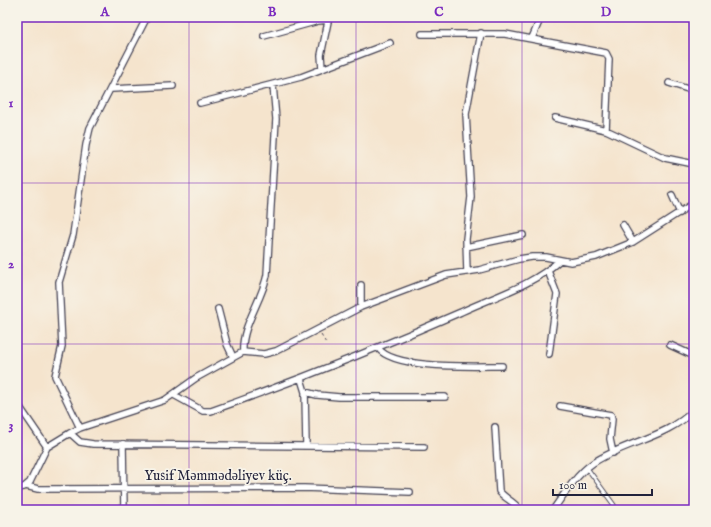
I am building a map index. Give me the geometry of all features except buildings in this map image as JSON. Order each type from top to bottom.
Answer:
[{"type":"street","points":[[80,428],[55,376],[62,346],[60,282],[73,235],[88,136],[95,118],[112,89],[147,17]]},
{"type":"street","points":[[532,38],[541,17]]},
{"type":"street","points":[[264,36],[329,18],[322,55],[322,69]]},
{"type":"street","points":[[467,272],[466,247],[471,197],[466,114],[481,33]]},
{"type":"street","points":[[422,34],[505,34],[602,51],[608,55],[606,130]]},
{"type":"street","points":[[200,103],[272,85],[322,69],[390,43]]},
{"type":"street","points":[[670,83],[694,91]]},
{"type":"street","points":[[243,352],[245,336],[265,286],[267,275],[276,119],[272,85]]},
{"type":"street","points":[[112,89],[173,86]]},
{"type":"street","points":[[555,118],[606,130],[665,158],[694,164]]},
{"type":"street","points":[[672,195],[680,213]]},
{"type":"street","points":[[26,486],[47,447],[80,428],[155,404],[174,395],[196,378],[243,352],[270,353],[361,307],[446,275],[467,272],[532,257],[546,257],[572,262],[596,257],[633,242],[694,203]]},
{"type":"street","points":[[623,225],[633,242]]},
{"type":"street","points":[[466,247],[524,235]]},
{"type":"street","points":[[174,395],[203,411],[208,411],[301,379],[511,292],[548,271],[560,260]]},
{"type":"street","points":[[548,271],[557,294],[549,354]]},
{"type":"street","points":[[361,285],[361,307]]},
{"type":"street","points":[[218,309],[227,344],[233,357]]},
{"type":"street","points":[[670,345],[694,356]]},
{"type":"street","points":[[378,348],[391,358],[412,362],[502,366]]},
{"type":"street","points":[[301,379],[305,392],[306,445]]},
{"type":"street","points":[[305,392],[317,395],[339,397],[445,398]]},
{"type":"street","points":[[17,403],[47,447]]},
{"type":"street","points":[[560,406],[611,415],[610,444],[613,453]]},
{"type":"street","points":[[553,510],[587,468],[613,453],[668,428],[694,410]]},
{"type":"street","points":[[495,428],[499,492],[503,497],[514,502],[520,510]]},
{"type":"street","points":[[70,433],[77,441],[85,444],[306,445],[424,448]]},
{"type":"street","points":[[123,444],[124,510]]},
{"type":"street","name":"Yusif Məmmədəliyev küç.","points":[[17,488],[26,486],[38,489],[304,488],[410,492]]},
{"type":"lane","points":[[587,468],[614,505]]},
{"type":"path","points":[[318,330],[326,344]]}]
